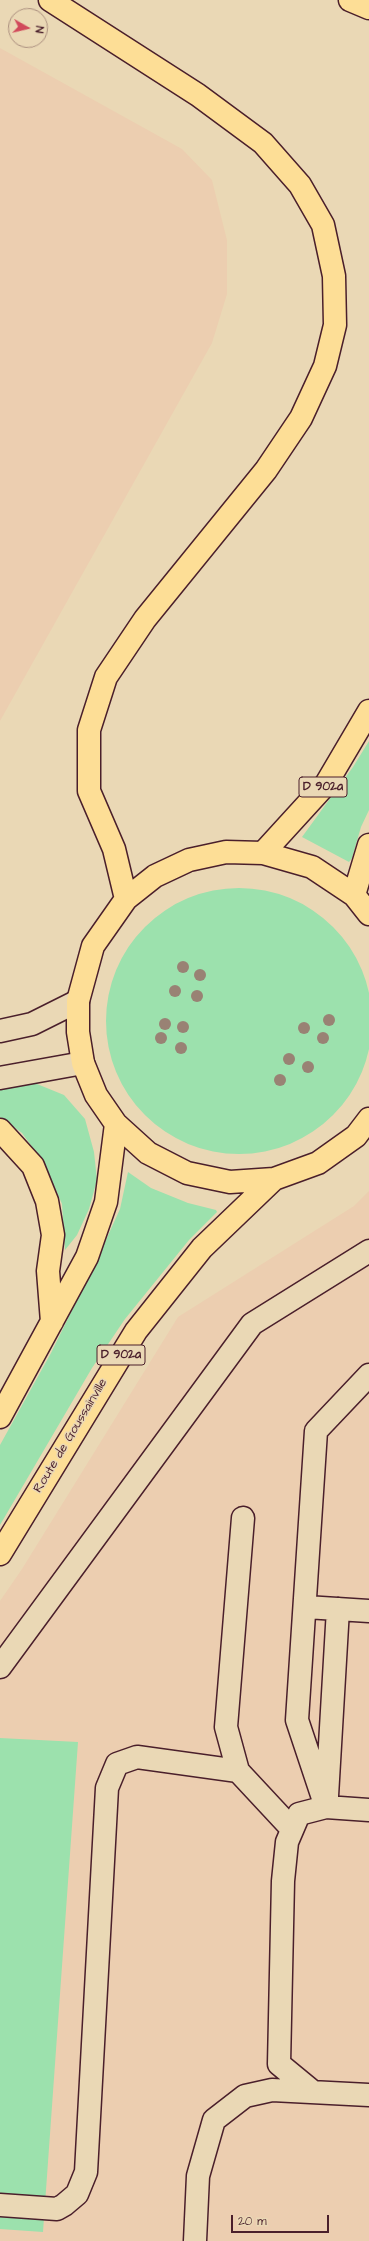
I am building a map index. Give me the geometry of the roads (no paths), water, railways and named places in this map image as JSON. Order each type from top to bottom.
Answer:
[{"type":"main road","points":[[50,0],[198,95],[263,143],[300,185],[322,225],[334,276],[335,325],[325,366],[301,418],[266,470],[145,619],[106,677],[89,730],[89,791],[114,849],[126,899]]},
{"type":"main road","points":[[350,0],[369,8]]},
{"type":"main road","name":"D 902a","points":[[263,853],[326,784],[369,710]]},
{"type":"main road","points":[[354,895],[369,845]]},
{"type":"main road","points":[[369,914],[354,895],[312,867],[263,853],[226,852],[189,860],[156,876],[126,899],[92,946],[78,1001],[78,1032],[83,1063],[96,1095],[116,1124],[148,1153],[187,1173],[230,1182],[274,1179],[318,1163],[356,1136],[369,1119]]},
{"type":"main road","points":[[0,1417],[87,1257],[106,1202],[116,1124]]},
{"type":"main road","points":[[0,1130],[33,1166],[47,1201],[54,1236],[48,1271],[52,1322]]},
{"type":"main road","name":"Route de Goussainville","points":[[0,1554],[136,1331],[202,1248],[274,1179]]},
{"type":"street","points":[[0,1031],[32,1024],[78,1001]]},
{"type":"street","points":[[0,1078],[83,1063]]},
{"type":"street","points":[[0,1667],[252,1324],[369,1252]]},
{"type":"street","points":[[326,1807],[298,1720],[316,1431],[369,1375]]},
{"type":"street","points":[[243,1518],[226,1727],[238,1771],[292,1829]]},
{"type":"street","points":[[306,1607],[369,1611]]},
{"type":"street","points":[[326,1807],[338,1609]]},
{"type":"street","points":[[0,2205],[57,2209],[64,2206],[76,2194],[86,2172],[107,1788],[117,1764],[137,1757],[238,1771]]},
{"type":"street","points":[[313,2092],[279,2064],[283,1880],[287,1842],[299,1814],[326,1807],[369,1810]]},
{"type":"street","points":[[195,2241],[198,2176],[214,2120],[245,2096],[272,2090],[369,2095]]}]
